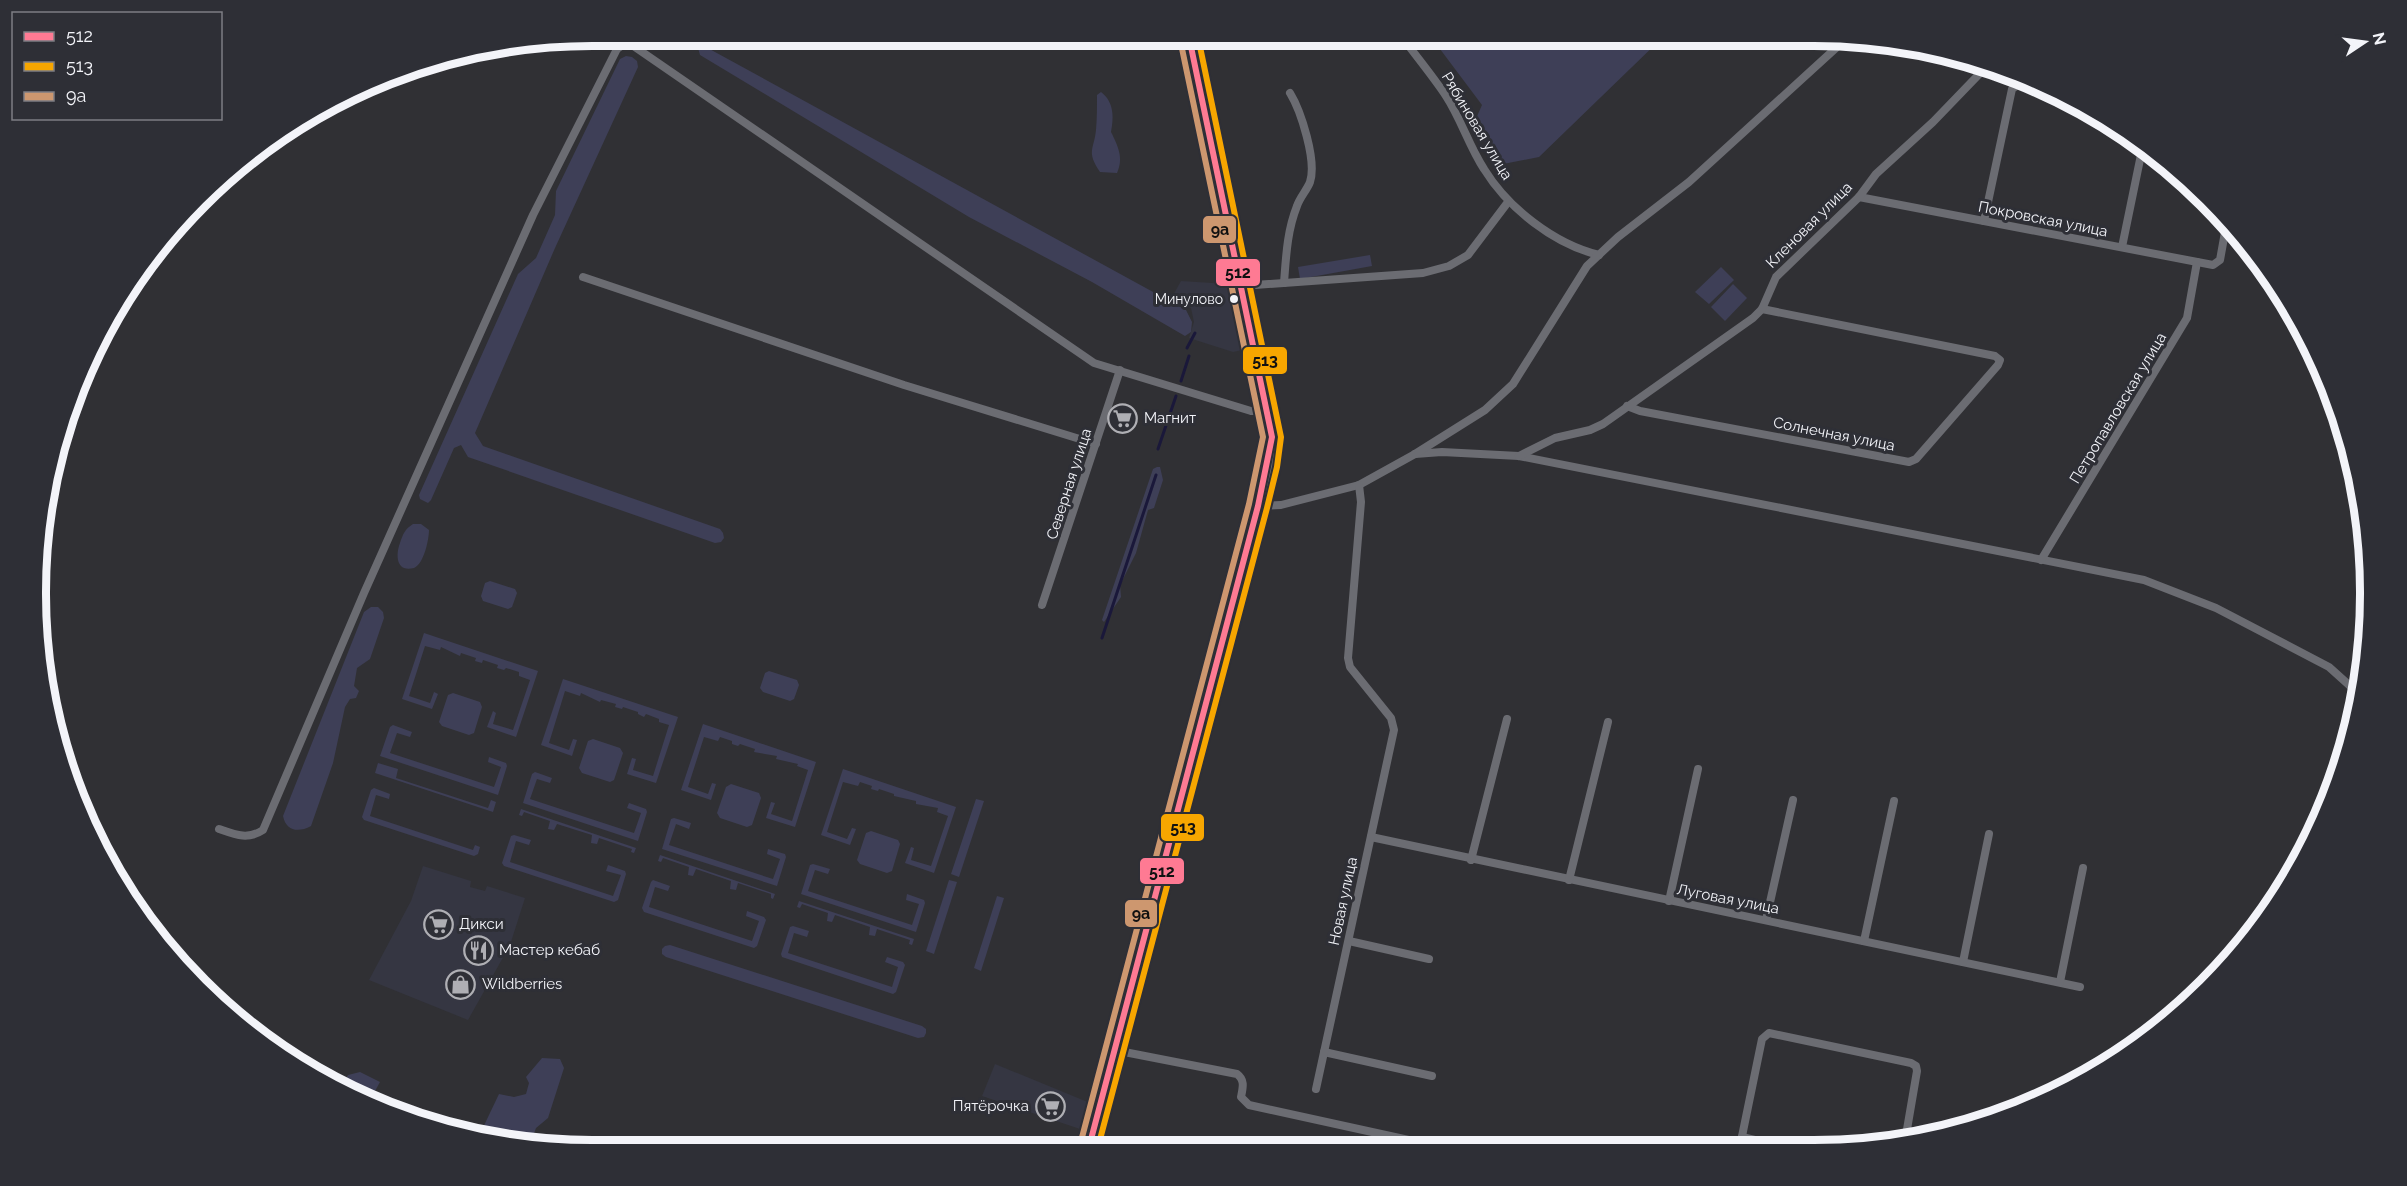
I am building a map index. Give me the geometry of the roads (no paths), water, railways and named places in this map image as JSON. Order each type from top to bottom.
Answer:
[{"type":"main road","points":[[1091,1139],[1258,506],[1272,437],[1191,47]]},
{"type":"street","points":[[219,829],[244,837],[254,836],[263,830],[329,672],[533,215],[620,47]]},
{"type":"street","points":[[635,47],[1094,363],[1251,411],[1268,411]]},
{"type":"street","name":"Рябиновая улица","points":[[1409,47],[1446,97],[1484,169],[1508,202],[1548,231],[1583,251],[1599,255]]},
{"type":"street","points":[[1258,506],[1281,505],[1359,486],[1485,410],[1513,384],[1587,266],[1618,237],[1689,182],[1836,48]]},
{"type":"street","name":"Кленовая улица","points":[[1762,309],[1776,277],[1859,197],[1876,174],[1933,122],[1980,73]]},
{"type":"street","points":[[1984,222],[2012,89],[2017,86]]},
{"type":"street","points":[[1284,283],[1287,241],[1297,205],[1310,181],[1311,162],[1299,108],[1290,93]]},
{"type":"street","points":[[2122,247],[2141,155]]},
{"type":"street","name":"Покровская улица","points":[[1859,197],[2213,265],[2220,260],[2225,233]]},
{"type":"street","points":[[1241,286],[1423,273],[1449,267],[1468,255],[1508,202]]},
{"type":"street","name":"Петропавловская улица","points":[[2041,560],[2187,318],[2197,262]]},
{"type":"street","points":[[583,276],[904,385],[1096,444]]},
{"type":"street","points":[[1519,456],[1556,438],[1590,430],[1603,424],[1762,309]]},
{"type":"street","name":"Солнечная улица","points":[[1628,406],[1640,411],[1909,462],[1916,459],[2000,360],[1995,356],[1762,309]]},
{"type":"street","name":"Северная улица","points":[[1042,605],[1120,370]]},
{"type":"street","points":[[1415,454],[1442,452],[1519,456],[2144,580],[2216,608],[2329,667],[2352,688]]},
{"type":"street","name":"Новая улица","points":[[1316,1089],[1394,730],[1391,718],[1350,667],[1348,658],[1361,502],[1359,486]]},
{"type":"street","points":[[1471,860],[1507,719]]},
{"type":"street","points":[[1569,880],[1608,722]]},
{"type":"street","points":[[1669,901],[1698,769]]},
{"type":"street","points":[[1766,920],[1793,801]]},
{"type":"street","points":[[1864,941],[1894,801]]},
{"type":"street","points":[[1963,962],[1989,834]]},
{"type":"street","name":"Луговая улица","points":[[1371,837],[1471,860],[2080,987]]},
{"type":"street","points":[[2060,982],[2083,868]]},
{"type":"street","points":[[1349,941],[1429,959]]},
{"type":"street","points":[[1742,1139],[1762,1039],[1769,1033],[1911,1063],[1916,1066],[1907,1131]]},
{"type":"street","points":[[1114,1050],[1237,1074],[1242,1077],[1244,1083],[1241,1097],[1249,1105],[1404,1139]]},
{"type":"street","points":[[1324,1052],[1432,1076]]},
{"type":"waterway","points":[[1187,348],[1195,333]]},
{"type":"waterway","points":[[1181,381],[1189,356]]},
{"type":"waterway","points":[[1158,449],[1176,396]]},
{"type":"waterway","points":[[1102,638],[1156,475]]},
{"type":"place","name":"Минулово","points":[[1234,299]]},
{"type":"place","name":"Магнит","points":[[1123,418]]},
{"type":"place","name":"Дикси","points":[[438,924]]},
{"type":"place","name":"Мастер кебаб","points":[[478,950]]},
{"type":"place","name":"Wildberries","points":[[461,984]]},
{"type":"place","name":"Пятёрочка","points":[[1050,1106]]}]
